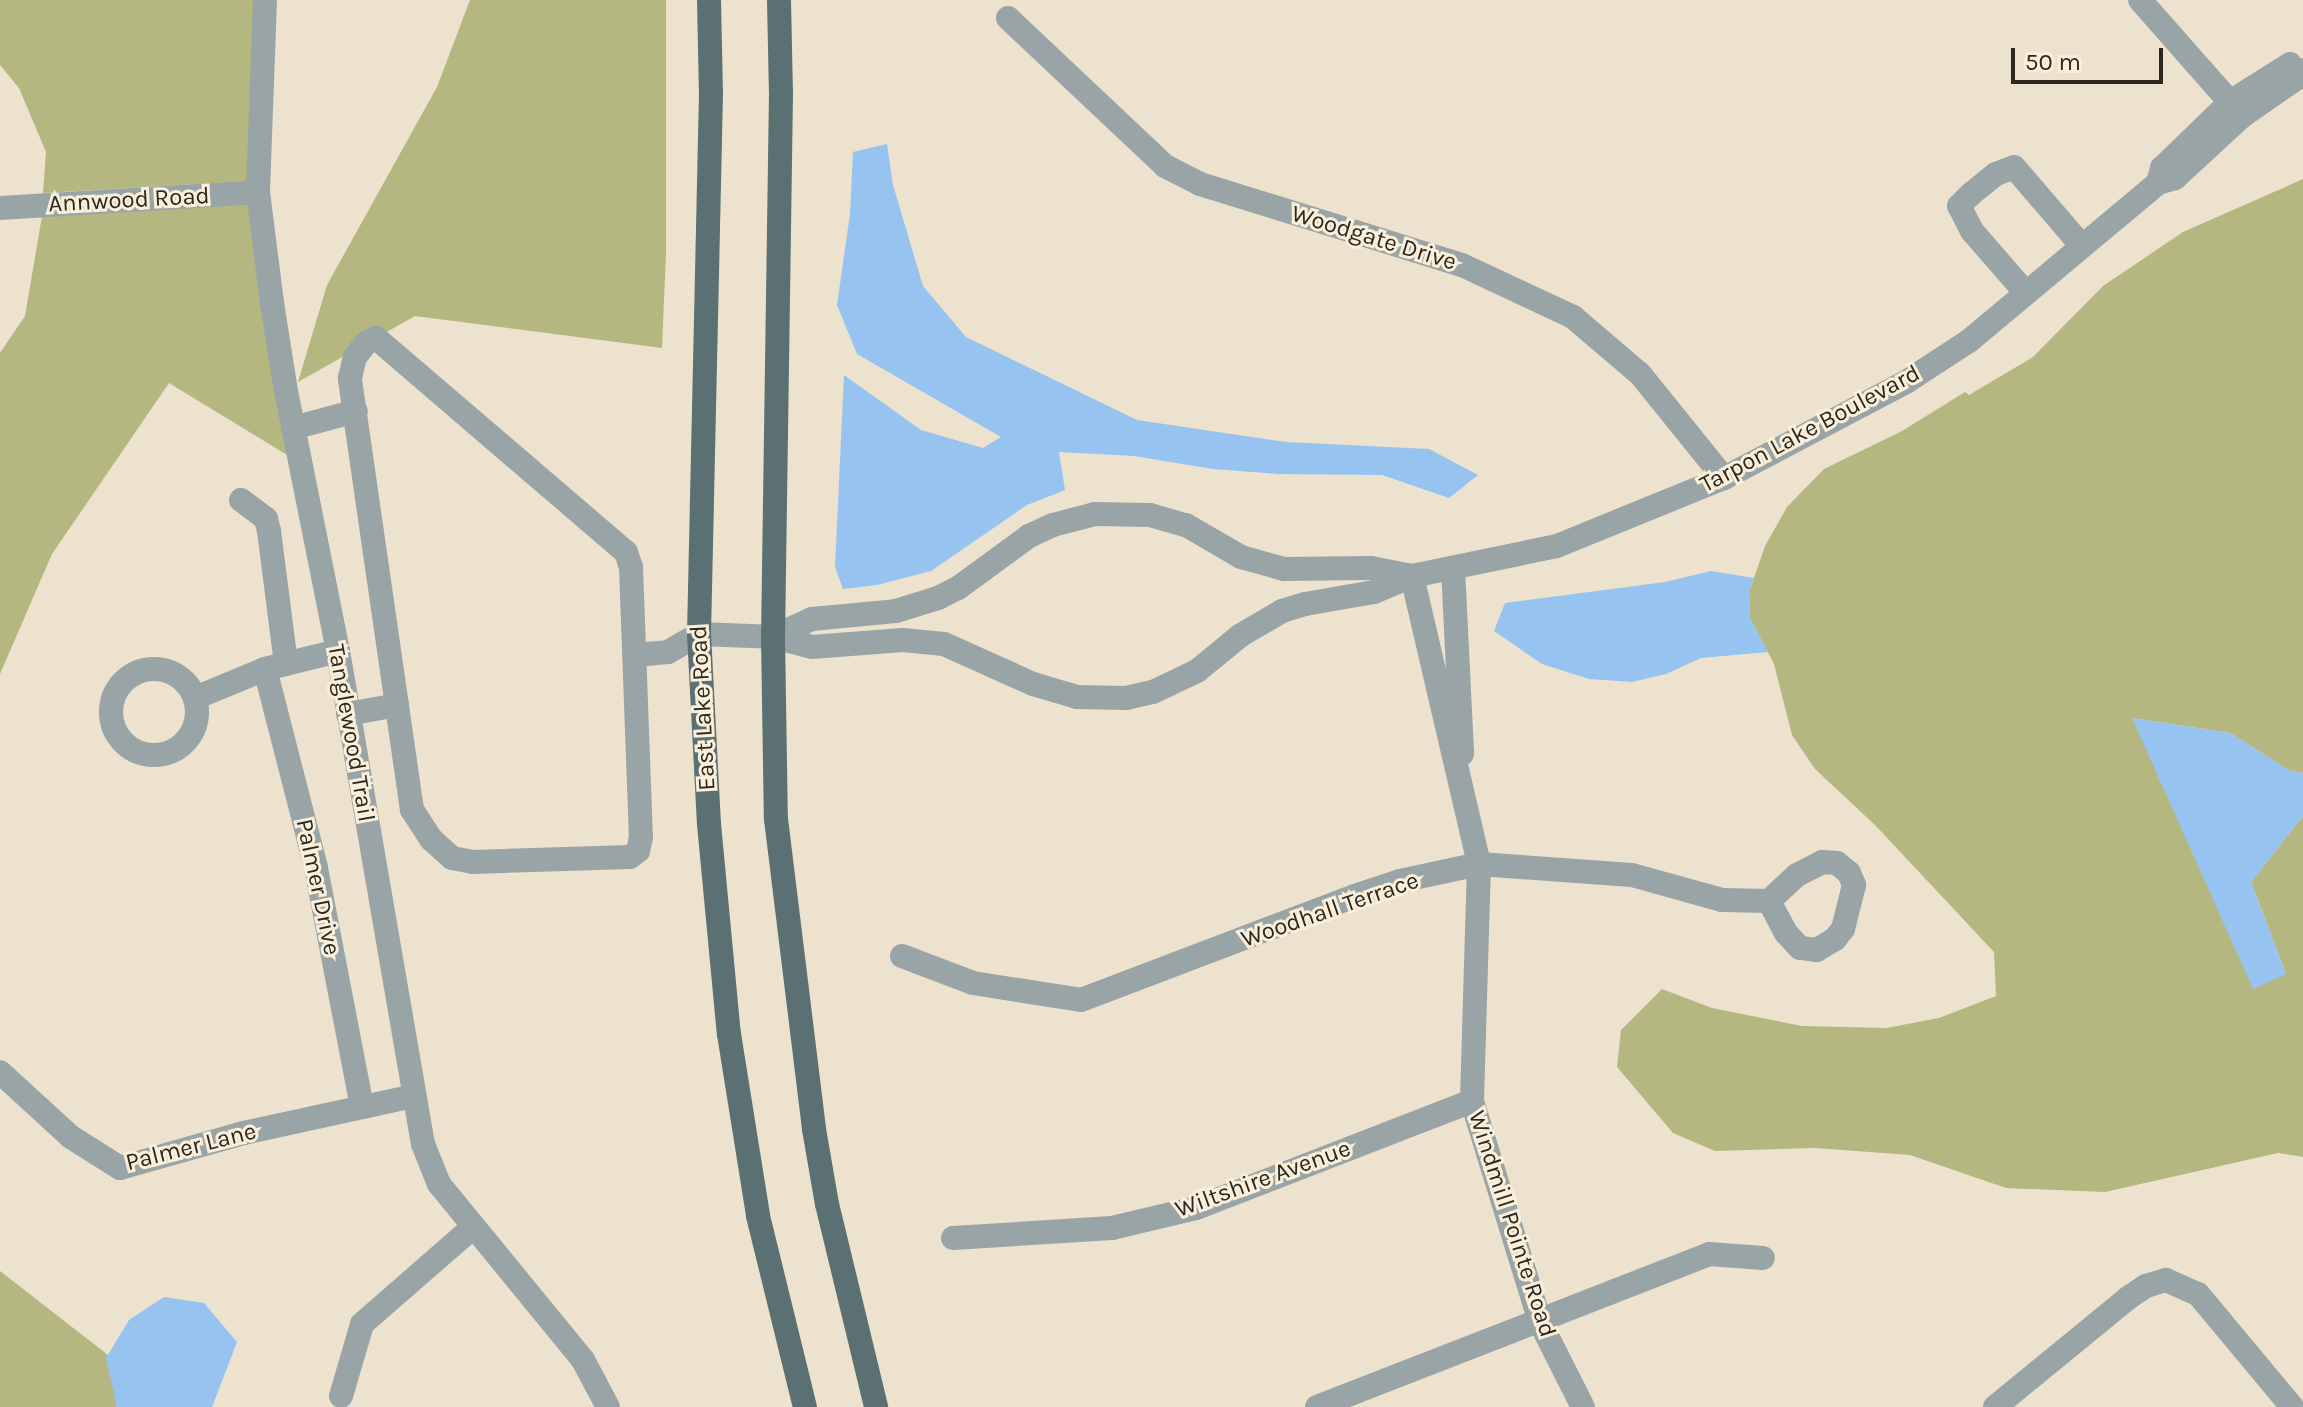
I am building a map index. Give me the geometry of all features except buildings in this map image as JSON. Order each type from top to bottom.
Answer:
[{"type":"main road","name":"East Lake Road","points":[[709,0],[711,93],[699,634],[715,915],[729,1034],[758,1216],[805,1407]]},
{"type":"main road","points":[[779,0],[781,93],[773,637],[776,819],[800,1035],[827,1204],[876,1407]]},
{"type":"street","name":"Tanglewood Trail","points":[[265,0],[258,192],[293,428],[338,651],[423,1144],[439,1184],[583,1360],[608,1407]]},
{"type":"street","points":[[2140,0],[2230,102]]},
{"type":"street","name":"Woodgate Drive","points":[[1008,18],[1165,166],[1200,184],[1462,265],[1573,317],[1640,374],[1724,478]]},
{"type":"street","name":"Tarpon Lake Boulevard","points":[[2158,183],[2162,168],[2230,102],[2292,63],[2303,62]]},
{"type":"street","name":"Tarpon Lake Boulevard","points":[[773,637],[812,647],[903,640],[944,644],[1056,692],[1100,699],[1126,698],[1153,692],[1187,677],[1241,635],[1282,611],[1374,592],[1412,576],[1557,546],[1724,478],[1906,382],[1969,341],[2158,183],[2175,178],[2241,117],[2303,70]]},
{"type":"street","points":[[2026,293],[1972,231],[1959,206],[1971,194],[1996,174],[2014,167],[2082,246]]},
{"type":"street","name":"Annwood Road","points":[[0,208],[258,192]]},
{"type":"street","points":[[376,338],[626,552],[631,567],[641,837],[638,851],[630,857],[473,862],[452,858],[441,851],[412,810],[356,411],[350,378],[355,357],[366,343],[376,338]]},
{"type":"street","points":[[293,428],[356,411]]},
{"type":"street","name":"Palmer Drive","points":[[241,500],[266,519],[269,531],[276,666],[362,1107]]},
{"type":"street","name":"Tarpon Lake Boulevard","points":[[773,637],[812,619],[896,611],[938,598],[958,588],[1029,536],[1063,521],[1095,514],[1127,513],[1178,523],[1241,557],[1284,569],[1371,568],[1412,576]]},
{"type":"street","name":"Windmill Pointe Road","points":[[1453,568],[1460,667],[1463,797]]},
{"type":"street","name":"Windmill Pointe Road","points":[[1412,576],[1479,864],[1472,1101],[1540,1322],[1583,1407]]},
{"type":"street","points":[[635,655],[668,652],[699,634],[773,637]]},
{"type":"street","points":[[195,698],[276,666],[338,651]]},
{"type":"street","points":[[348,714],[397,705]]},
{"type":"street","name":"Woodhall Terrace","points":[[902,956],[973,983],[1081,1000],[1385,886],[1479,864],[1632,875],[1722,900],[1769,901]]},
{"type":"street","name":"Palmer Lane","points":[[0,1072],[71,1137],[120,1168],[244,1133],[413,1096]]},
{"type":"street","name":"Wiltshire Avenue","points":[[953,1238],[1112,1228],[1196,1208],[1472,1101]]},
{"type":"street","points":[[341,1396],[362,1324],[473,1227]]},
{"type":"street","points":[[1317,1407],[1709,1254],[1763,1258]]},
{"type":"street","points":[[1995,1407],[2128,1298],[2146,1286],[2166,1280],[2198,1294],[2292,1407]]},
{"type":"green space","points":[[0,0],[254,0],[247,181],[43,193],[46,152],[19,88],[0,65]]},
{"type":"green space","points":[[470,0],[666,0],[666,254],[662,348],[415,316],[298,382],[327,285],[437,87]]},
{"type":"green space","points":[[2303,179],[2303,773],[2290,771],[2230,733],[2133,718],[2286,974],[2251,882],[2303,816],[2303,1157],[2278,1153],[2105,1192],[2006,1188],[1910,1155],[1815,1148],[1715,1151],[1673,1133],[1617,1067],[1621,1030],[1662,989],[1712,1008],[1802,1026],[1886,1028],[1939,1018],[1996,996],[1994,952],[1875,825],[1815,769],[1792,735],[1774,664],[1750,618],[1749,592],[1765,546],[1787,507],[1824,469],[1902,431],[1965,392],[1969,395],[2033,357],[2103,286],[2183,232]]},
{"type":"green space","points":[[249,204],[287,455],[169,383],[52,554],[0,674],[0,353],[25,316],[42,216]]},
{"type":"green space","points":[[0,1271],[108,1355],[117,1407],[0,1407]]},
{"type":"water","points":[[887,144],[893,185],[923,286],[966,337],[1137,420],[1286,442],[1429,449],[1478,475],[1449,498],[1382,475],[1279,474],[1213,469],[1134,456],[1059,452],[1065,490],[1027,505],[931,571],[877,585],[843,589],[835,567],[844,375],[921,430],[983,448],[1001,437],[857,354],[837,305],[850,214],[853,152]]},
{"type":"water","points":[[1711,571],[1754,578],[1749,592],[1750,618],[1768,652],[1701,658],[1666,674],[1632,682],[1589,679],[1542,664],[1494,631],[1505,603],[1665,582]]},
{"type":"water","points":[[2132,718],[2230,733],[2290,771],[2303,773],[2303,816],[2251,882],[2286,974],[2253,989]]},
{"type":"water","points":[[164,1297],[204,1303],[237,1342],[212,1407],[117,1407],[106,1358],[129,1320]]}]
